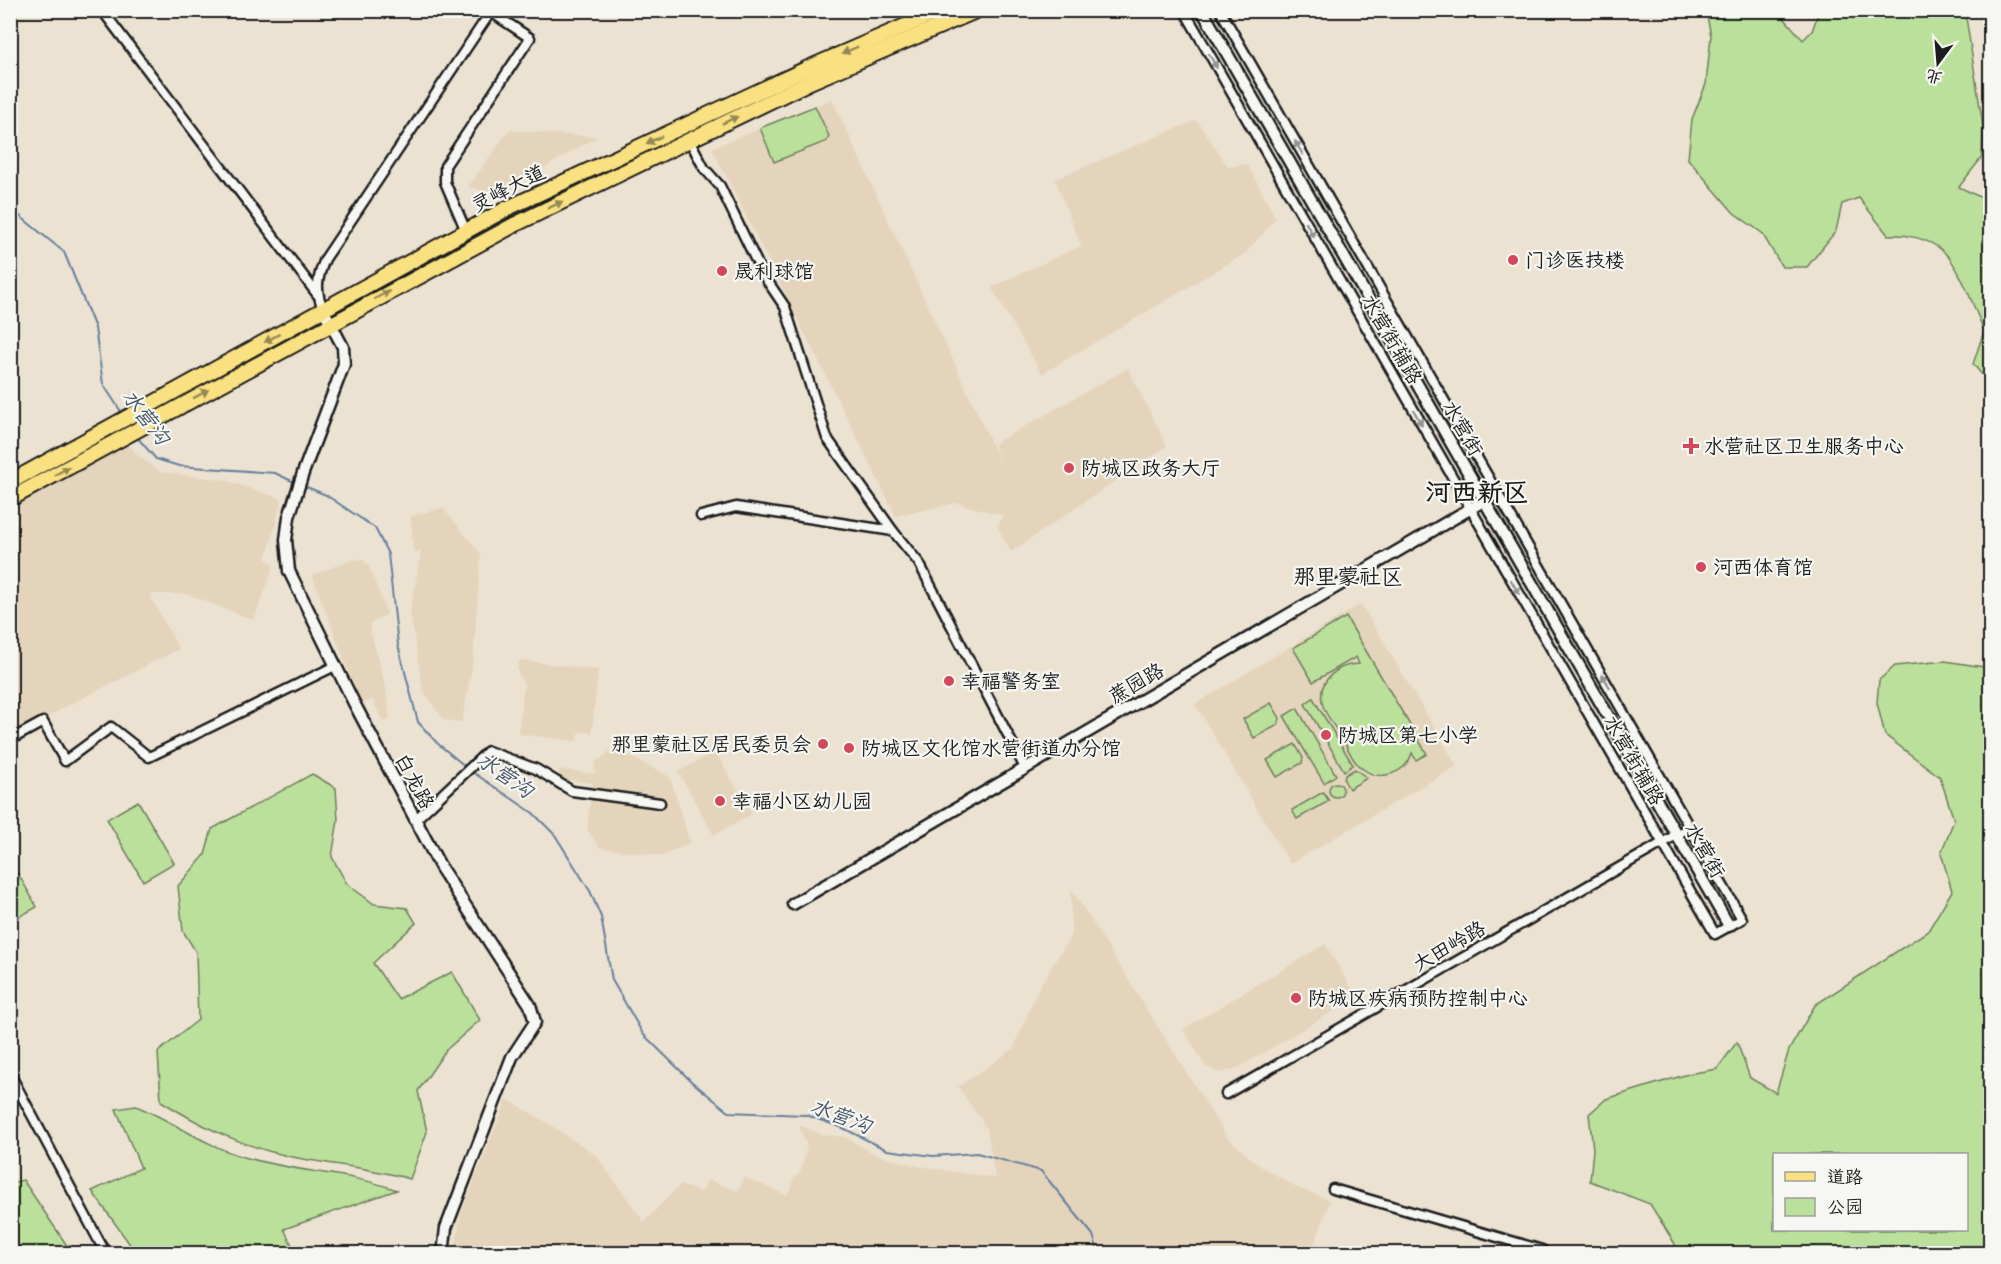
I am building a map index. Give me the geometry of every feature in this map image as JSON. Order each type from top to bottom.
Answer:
[{"type":"main road","points":[[907,33],[942,10]]},
{"type":"main road","points":[[907,33],[978,10]]},
{"type":"main road","name":"灵峰大道","points":[[15,496],[516,224],[907,33]]},
{"type":"main road","name":"灵峰大道","points":[[11,480],[508,208],[795,74],[907,33]]},
{"type":"street","points":[[102,10],[317,294],[323,309]]},
{"type":"street","name":"水营街辅路","points":[[1184,10],[1715,934],[1742,919],[1220,10]]},
{"type":"street","name":"水营街","points":[[1202,10],[1729,926]]},
{"type":"street","points":[[317,294],[317,277],[325,259],[492,11],[530,38],[445,166],[445,182],[466,231]]},
{"type":"street","points":[[689,139],[704,168],[720,186],[762,273],[785,307],[827,438],[893,531],[919,563],[1025,768]]},
{"type":"street","name":"白龙路","points":[[323,309],[343,347],[344,364],[292,506],[286,540],[289,571],[335,666],[441,868],[530,1005],[535,1022],[512,1057],[446,1228],[443,1254]]},
{"type":"street","points":[[11,480],[15,496]]},
{"type":"street","name":"蔗园路","points":[[793,904],[1497,493]]},
{"type":"street","points":[[701,516],[736,507],[893,531]]},
{"type":"street","points":[[10,740],[43,722],[65,761],[111,727],[149,757],[335,666]]},
{"type":"street","points":[[415,820],[460,780],[488,751],[536,769],[572,791],[660,803]]},
{"type":"street","name":"大田岭路","points":[[1226,1094],[1690,827]]},
{"type":"street","points":[[10,1074],[106,1254]]},
{"type":"street","points":[[1333,1190],[1542,1250],[1542,1254]]},
{"type":"shaded area","points":[[832,99],[1002,466],[993,444],[1128,368],[1167,446],[1011,552],[997,526],[1004,516],[956,503],[896,516],[712,148]]},
{"type":"shaded area","points":[[1197,120],[1228,167],[1247,164],[1276,218],[1246,253],[1042,374],[991,287],[1081,246],[1055,179]]},
{"type":"shaded area","points":[[509,130],[597,137],[498,195],[468,187]]},
{"type":"shaded area","points":[[127,443],[137,455],[161,472],[225,480],[282,499],[266,559],[274,565],[254,620],[187,594],[149,594],[179,649],[11,735],[11,508]]},
{"type":"shaded area","points":[[443,508],[481,554],[473,661],[462,722],[444,720],[423,691],[410,611],[421,552],[413,552],[411,516]]},
{"type":"shaded area","points":[[354,559],[363,560],[369,566],[387,614],[369,625],[386,688],[390,720],[382,721],[373,700],[361,704],[312,575]]},
{"type":"shaded area","name":"防城区第七小学","points":[[1361,604],[1457,766],[1290,864],[1195,704]]},
{"type":"shaded area","points":[[520,660],[598,670],[592,733],[579,732],[577,741],[518,734],[524,686],[517,669]]},
{"type":"shaded area","points":[[614,748],[670,777],[690,842],[663,856],[600,848],[587,829],[592,783],[558,778],[559,769],[594,774],[595,763]]},
{"type":"shaded area","name":"幸福小区幼儿园","points":[[715,751],[752,814],[714,835],[678,772]]},
{"type":"shaded area","points":[[1071,888],[1227,1137],[1257,1164],[1298,1188],[1330,1200],[1314,1247],[1317,1253],[455,1253],[460,1216],[507,1099],[596,1155],[644,1222],[680,1185],[702,1192],[708,1180],[738,1191],[744,1177],[786,1195],[792,1187],[793,1179],[800,1173],[807,1146],[799,1125],[823,1135],[846,1137],[874,1154],[913,1165],[995,1178],[987,1129],[958,1087],[1013,1049],[1037,991],[1071,935]]},
{"type":"shaded area","name":"防城区疾病预防控制中心","points":[[1325,944],[1357,997],[1238,1068],[1220,1073],[1205,1066],[1183,1029]]},
{"type":"green space","points":[[1706,11],[1778,11],[1803,40],[1812,31],[1819,11],[1965,11],[1983,126],[1982,157],[1959,187],[1986,200],[1990,191],[1990,384],[1973,364],[1984,331],[1956,268],[1938,247],[1917,238],[1888,235],[1859,198],[1842,204],[1836,231],[1807,267],[1782,267],[1762,233],[1734,213],[1688,159],[1692,119],[1706,84],[1711,36]]},
{"type":"green space","points":[[815,106],[829,136],[827,141],[774,162],[760,128]]},
{"type":"green space","points":[[1346,617],[1427,754],[1416,760],[1412,753],[1404,766],[1392,774],[1377,775],[1359,766],[1323,707],[1323,686],[1337,670],[1359,664],[1356,657],[1313,682],[1293,648]]},
{"type":"green space","points":[[1945,661],[1990,668],[1990,1253],[1675,1253],[1675,1244],[1650,1204],[1590,1181],[1593,1149],[1589,1114],[1606,1099],[1688,1074],[1717,1069],[1737,1042],[1750,1078],[1776,1093],[1789,1050],[1815,1005],[1928,931],[1952,891],[1941,853],[1954,820],[1940,777],[1885,735],[1877,703],[1879,680],[1895,666]]},
{"type":"green space","points":[[1313,698],[1353,765],[1344,771],[1305,704]]},
{"type":"green space","points":[[1271,703],[1280,718],[1278,725],[1254,738],[1243,719]]},
{"type":"green space","points":[[1297,708],[1336,775],[1324,783],[1284,716]]},
{"type":"green space","points":[[1295,744],[1303,758],[1302,763],[1277,777],[1267,760]]},
{"type":"green space","points":[[1355,769],[1367,778],[1349,789],[1344,780],[1345,775]]},
{"type":"green space","points":[[312,774],[336,788],[338,820],[332,857],[347,884],[374,904],[407,908],[416,923],[373,963],[398,999],[452,972],[480,1020],[446,1050],[418,1091],[427,1132],[410,1179],[288,1156],[254,1147],[206,1127],[161,1101],[158,1052],[198,1020],[196,952],[183,931],[178,886],[205,855],[212,829]]},
{"type":"green space","points":[[1333,783],[1339,783],[1343,790],[1339,797],[1333,797],[1329,793],[1329,787]]},
{"type":"green space","points":[[1323,792],[1329,801],[1297,819],[1292,810]]},
{"type":"green space","points":[[138,801],[174,863],[143,881],[107,819]]},
{"type":"green space","points":[[16,870],[37,907],[13,920],[11,873]]},
{"type":"green space","points":[[136,1106],[202,1140],[244,1157],[359,1179],[397,1190],[284,1229],[296,1253],[136,1253],[92,1191],[141,1168],[116,1109]]},
{"type":"green space","points":[[23,1180],[72,1253],[11,1253],[11,1183]]},
{"type":"waterway","name":"水营沟","points":[[10,208],[64,252],[95,328],[103,384],[122,413]]},
{"type":"waterway","name":"水营沟","points":[[136,436],[156,459],[179,466],[275,473],[296,483]]},
{"type":"waterway","name":"水营沟","points":[[302,485],[326,495],[375,528],[388,554],[398,645],[418,722],[437,743],[466,767]]},
{"type":"waterway","name":"水营沟","points":[[471,771],[533,813],[555,835],[590,891],[601,917],[612,980],[643,1034],[692,1082],[729,1112],[806,1115],[843,1128],[887,1150],[933,1156],[977,1153],[1041,1171],[1093,1235],[1099,1254]]},
{"type":"place","name":"门诊医技楼","points":[[1513,260]]},
{"type":"place","name":"晟利球馆","points":[[722,271]]},
{"type":"place","name":"水营社区卫生服务中心","points":[[1691,446]]},
{"type":"place","name":"防城区政务大厅","points":[[1069,468]]},
{"type":"place","name":"河西体育馆","points":[[1701,567]]},
{"type":"place","name":"幸福警务室","points":[[949,681]]},
{"type":"place","name":"防城区第七小学","points":[[1326,735]]},
{"type":"place","name":"那里蒙社区居民委员会","points":[[823,744]]},
{"type":"place","name":"防城区文化馆水营街道办分馆","points":[[849,748]]},
{"type":"place","name":"幸福小区幼儿园","points":[[720,801]]},
{"type":"place","name":"防城区疾病预防控制中心","points":[[1296,998]]},
{"type":"district","name":"河西新区","points":[[1477,492]]},
{"type":"district","name":"那里蒙社区","points":[[1348,576]]}]
